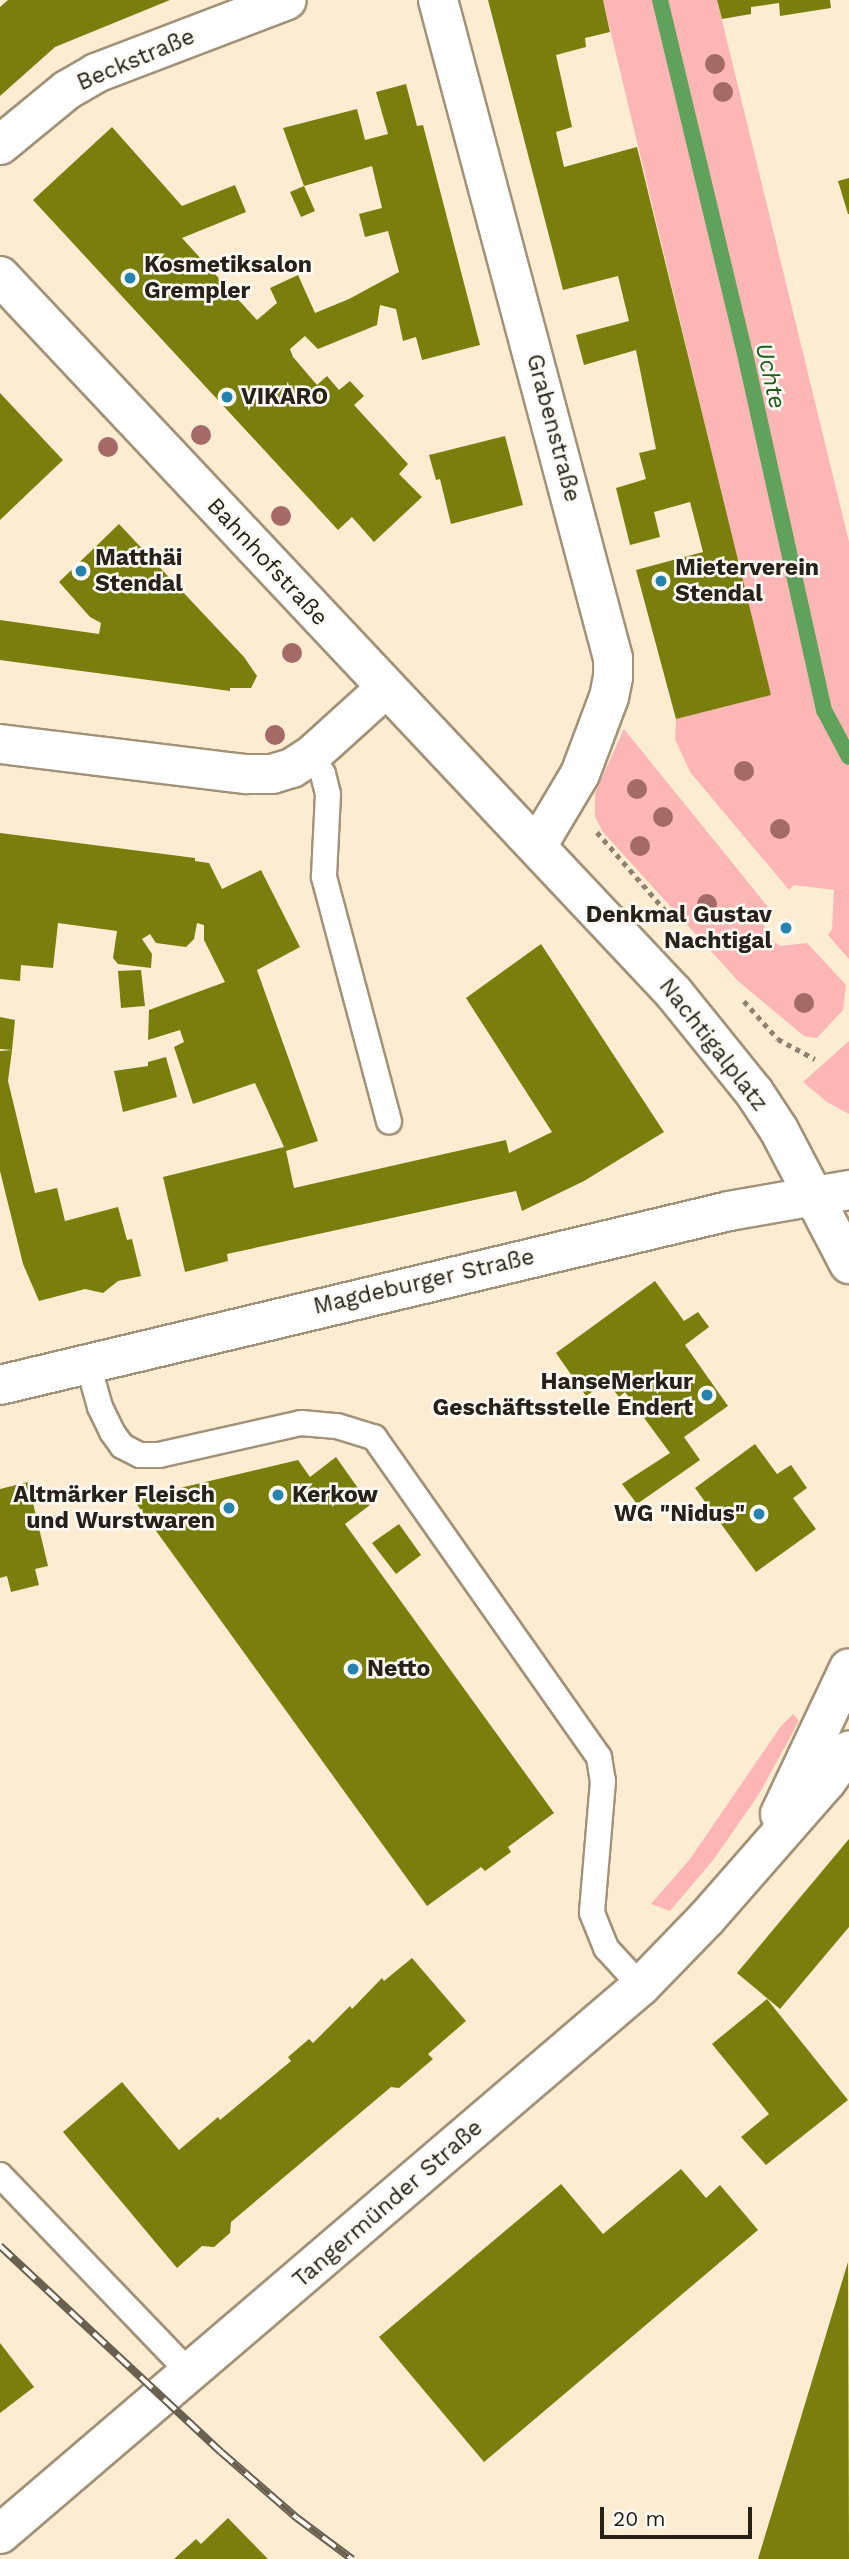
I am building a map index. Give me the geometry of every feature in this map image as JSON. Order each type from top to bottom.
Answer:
[{"type":"street","name":"Beckstraße","points":[[0,145],[67,90],[96,73],[287,0]]},
{"type":"street","name":"Grabenstraße","points":[[439,0],[613,658],[609,697],[580,774],[537,846]]},
{"type":"street","name":"Bahnhofstraße","points":[[0,276],[537,846]]},
{"type":"street","points":[[0,744],[246,774],[272,774],[292,768],[312,755],[386,688]]},
{"type":"street","name":"Nachtigalplatz","points":[[537,846],[674,993],[742,1077],[779,1130],[837,1196],[849,1219]]},
{"type":"street","name":"Nachtigalplatz","points":[[837,1196],[849,1264]]},
{"type":"street","name":"Magdeburger Straße","points":[[0,1385],[729,1211],[837,1196]]},
{"type":"street","name":"Tangermünder Straße","points":[[759,1857],[849,1668]]},
{"type":"street","name":"Tangermünder Straße","points":[[0,2534],[640,1986],[706,1919],[826,1782],[849,1750]]},
{"type":"lane","points":[[312,755],[323,774],[328,794],[324,877],[389,1121]]},
{"type":"lane","points":[[88,1364],[100,1407],[112,1432],[122,1446],[140,1455],[159,1455],[301,1423],[337,1426],[374,1437],[599,1757],[603,1780],[592,1913],[606,1948],[640,1986]]},
{"type":"lane","points":[[0,2175],[190,2372]]},
{"type":"shaded area","points":[[603,0],[717,0],[849,542],[849,959],[828,935],[832,929],[834,890],[794,885],[789,890],[690,772],[675,739],[676,719],[770,695]]},
{"type":"shaded area","points":[[624,729],[768,907],[765,928],[772,940],[780,946],[807,943],[846,985],[843,1010],[817,1038],[804,1036],[738,981],[603,832],[595,817],[595,793]]},
{"type":"shaded area","points":[[849,1041],[849,1114],[827,1102],[803,1082]]},
{"type":"shaded area","points":[[793,1714],[799,1721],[759,1794],[714,1859],[670,1911],[651,1904],[690,1859],[781,1726]]},
{"type":"building","points":[[8,0],[170,0],[55,47],[0,96],[0,7]]},
{"type":"building","points":[[488,0],[603,0],[610,32],[585,38],[586,47],[556,55],[572,127],[556,132],[564,167],[637,147],[771,695],[676,719],[636,570],[703,552],[690,502],[654,512],[660,537],[630,545],[616,488],[646,479],[639,453],[656,449],[636,350],[584,365],[576,335],[629,321],[618,276],[563,290]]},
{"type":"building","points":[[717,0],[830,0],[831,8],[780,16],[779,3],[751,7],[751,14],[722,19]]},
{"type":"building","points":[[406,84],[417,126],[423,125],[480,345],[422,360],[416,337],[403,341],[396,309],[380,305],[377,325],[318,349],[305,336],[290,349],[293,357],[317,385],[327,376],[339,390],[350,381],[364,396],[354,405],[408,464],[399,474],[422,497],[374,542],[352,517],[338,530],[33,200],[112,127],[182,206],[235,185],[246,212],[182,238],[257,320],[277,303],[270,288],[298,275],[315,313],[349,299],[399,272],[388,231],[365,237],[359,214],[382,208],[372,166],[304,186],[283,128],[357,109],[365,140],[388,134],[376,92]]},
{"type":"building","points":[[849,178],[849,214],[848,214],[838,181]]},
{"type":"building","points":[[304,186],[315,211],[301,217],[290,192]]},
{"type":"building","points":[[0,393],[63,460],[0,520]]},
{"type":"building","points":[[505,436],[523,505],[451,524],[440,479],[436,480],[429,455]]},
{"type":"building","points":[[119,524],[244,657],[257,676],[251,688],[230,688],[230,691],[0,660],[0,620],[99,634],[101,623],[90,617],[59,582]]},
{"type":"building","points":[[0,833],[195,858],[195,861],[209,863],[222,889],[261,870],[300,947],[257,970],[318,1141],[286,1151],[294,1188],[506,1140],[509,1153],[552,1132],[466,998],[541,944],[664,1132],[584,1181],[522,1211],[516,1191],[227,1254],[228,1261],[185,1272],[163,1177],[284,1147],[255,1083],[193,1104],[174,1047],[184,1042],[180,1030],[148,1040],[149,1010],[225,982],[204,940],[204,925],[197,923],[194,939],[186,947],[156,943],[150,934],[142,939],[152,954],[151,968],[118,964],[113,958],[117,931],[58,923],[53,968],[21,965],[20,981],[0,979]]},
{"type":"building","points":[[141,970],[145,1006],[121,1008],[118,971]]},
{"type":"building","points":[[0,1017],[15,1020],[12,1050],[0,1049]]},
{"type":"building","points":[[12,1050],[8,1081],[35,1193],[57,1188],[65,1221],[118,1207],[127,1240],[132,1239],[141,1276],[118,1281],[103,1293],[85,1289],[39,1301],[23,1264],[0,1171],[0,1051]]},
{"type":"building","points":[[166,1057],[177,1097],[123,1112],[114,1071],[148,1066],[148,1062]]},
{"type":"building","points":[[655,1281],[684,1321],[698,1312],[709,1327],[685,1345],[728,1406],[684,1437],[700,1460],[637,1504],[622,1484],[670,1453],[625,1392],[619,1397],[607,1382],[586,1396],[556,1353]]},
{"type":"building","name":"WG \"Nidus\"","points":[[755,1444],[777,1474],[791,1465],[807,1488],[793,1498],[816,1529],[756,1572],[695,1488]]},
{"type":"building","name":"Netto","points":[[336,1457],[370,1505],[345,1524],[554,1813],[508,1847],[511,1852],[485,1871],[481,1867],[427,1906],[133,1499],[298,1460],[310,1477]]},
{"type":"building","points":[[28,1482],[48,1566],[35,1569],[39,1585],[11,1592],[7,1576],[0,1578],[0,1489]]},
{"type":"building","points":[[399,1524],[421,1555],[396,1574],[372,1543]]},
{"type":"building","points":[[849,1839],[849,1927],[780,2009],[737,1973]]},
{"type":"building","points":[[412,1958],[466,2021],[428,2054],[433,2059],[399,2088],[391,2087],[231,2222],[230,2233],[214,2247],[202,2246],[177,2268],[63,2132],[122,2082],[179,2150],[291,2061],[288,2057],[309,2039],[313,2043],[382,1978],[384,1981]]},
{"type":"building","points":[[767,1999],[848,2100],[766,2165],[741,2137],[769,2114],[712,2044]]},
{"type":"building","points":[[681,2169],[706,2198],[720,2185],[758,2230],[484,2462],[379,2337],[561,2184],[603,2234]]},
{"type":"building","points":[[848,2262],[849,2559],[758,2559]]},
{"type":"building","points":[[0,2343],[34,2387],[0,2413]]},
{"type":"building","points":[[228,2518],[268,2559],[174,2559],[196,2539],[201,2544]]},
{"type":"waterway","name":"Uchte","points":[[660,0],[745,354],[824,710],[849,757]]},
{"type":"railway","points":[[0,2246],[221,2452],[297,2518],[352,2559]]},
{"type":"place","name":"Kosmetiksalon Grempler","points":[[130,278]]},
{"type":"place","name":"VIKARO","points":[[227,397]]},
{"type":"place","name":"Matthäi Stendal","points":[[81,571]]},
{"type":"place","name":"Mieterverein Stendal","points":[[661,581]]},
{"type":"place","name":"Denkmal Gustav Nachtigal","points":[[786,928]]},
{"type":"place","name":"HanseMerkur Geschäftsstelle Endert","points":[[707,1395]]},
{"type":"place","name":"Kerkow","points":[[278,1495]]},
{"type":"place","name":"Altmärker Fleisch und Wurstwaren","points":[[229,1508]]},
{"type":"place","name":"WG \"Nidus\"","points":[[759,1514]]},
{"type":"place","name":"Netto","points":[[353,1669]]}]
